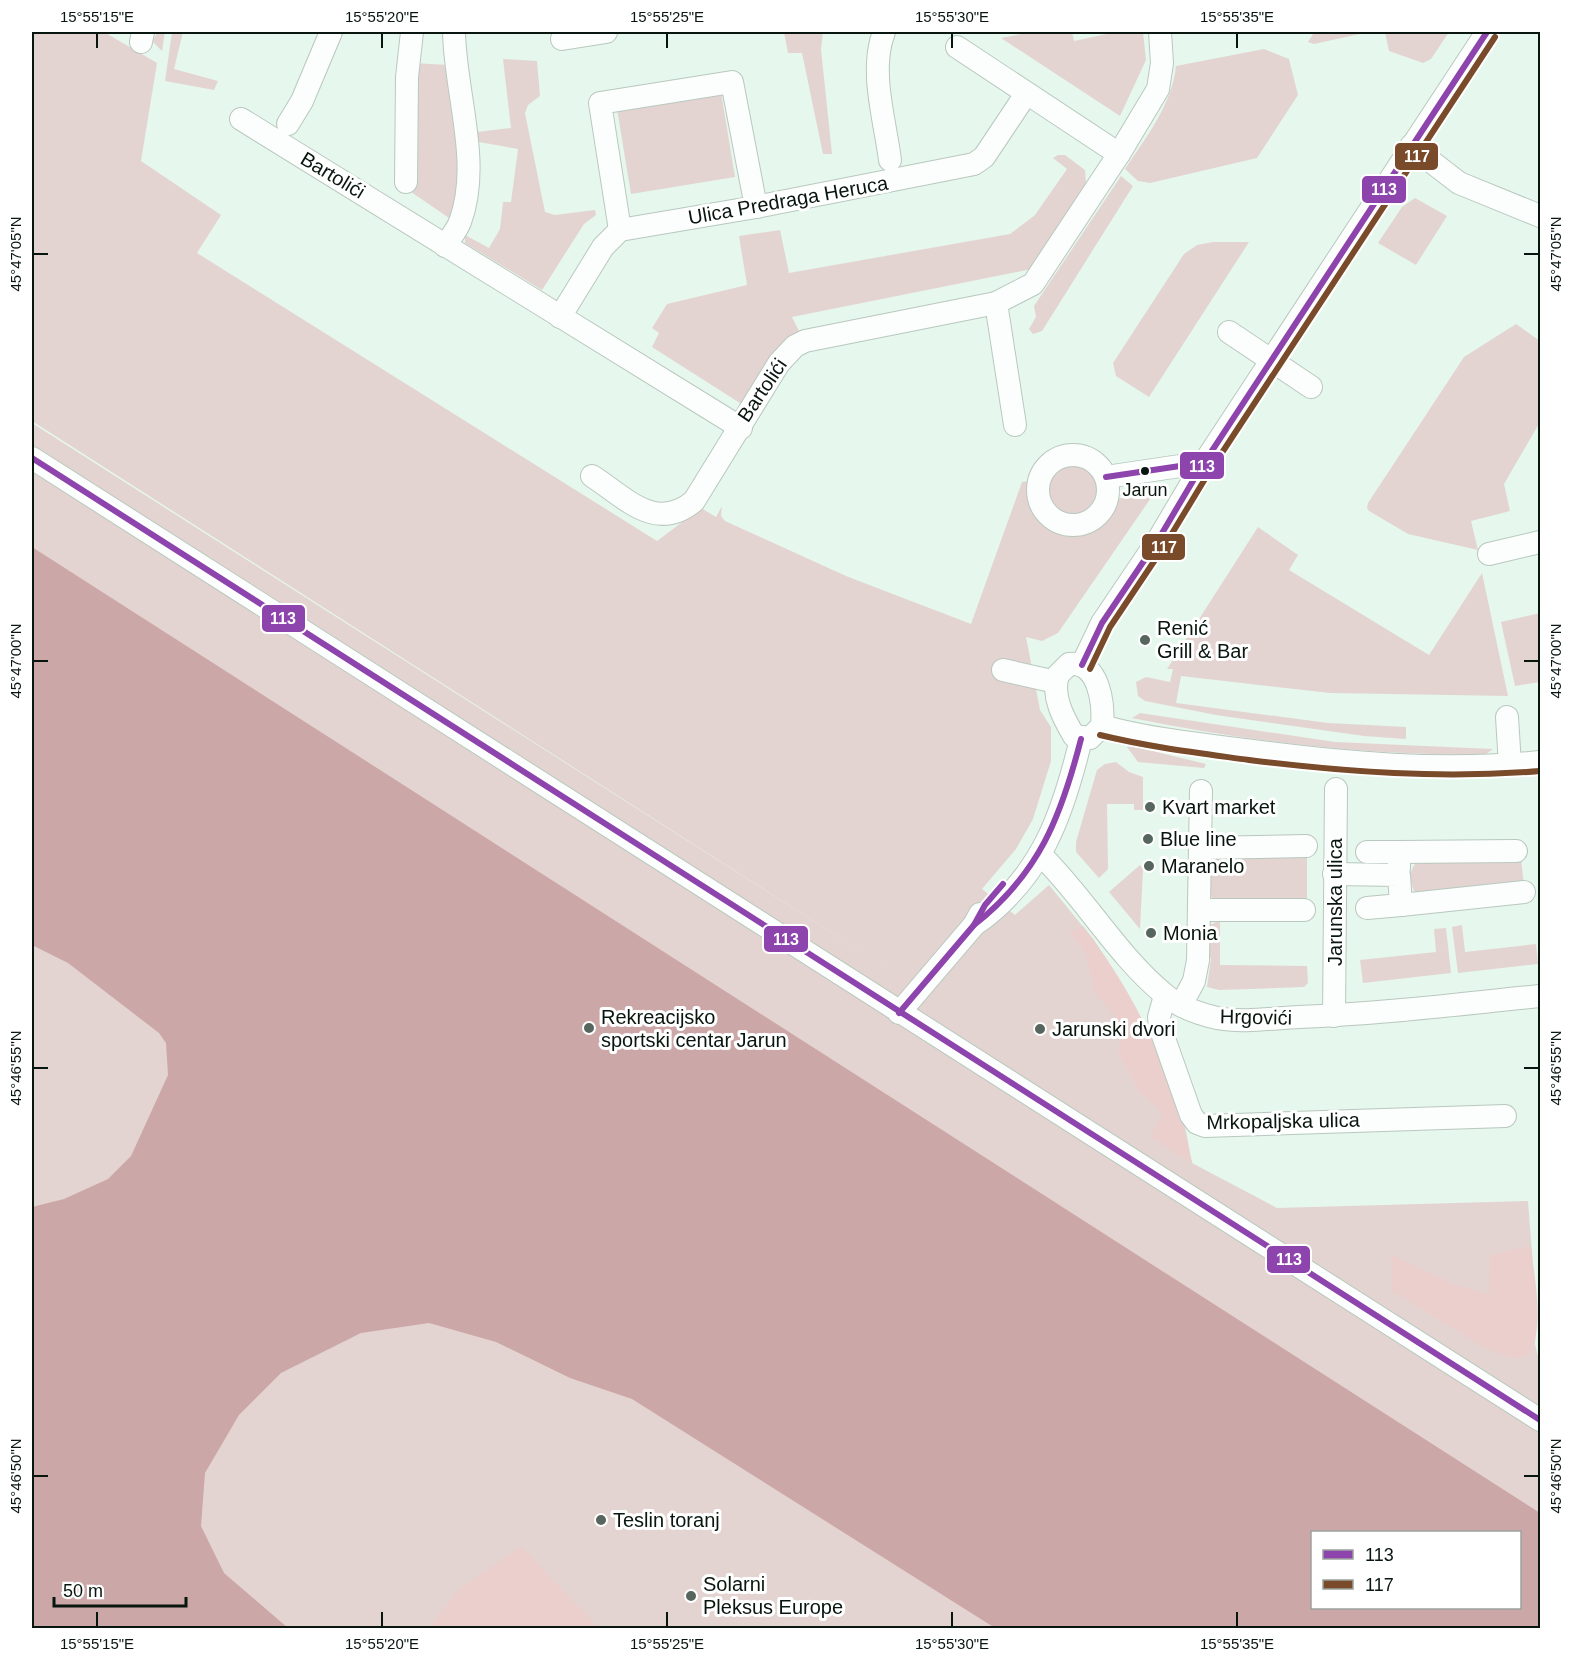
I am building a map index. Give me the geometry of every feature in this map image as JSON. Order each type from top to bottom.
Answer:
[{"type":"street","points":[[288,124],[302,101],[331,32]]},
{"type":"street","points":[[406,182],[407,77],[412,32]]},
{"type":"street","points":[[445,246],[460,222],[469,154],[454,65],[454,32]]},
{"type":"street","points":[[561,36],[606,32]]},
{"type":"street","points":[[885,32],[880,42],[878,68],[890,160]]},
{"type":"street","name":"Bartolići","points":[[241,119],[741,428],[779,363],[795,346],[805,341],[996,303],[1033,284],[1119,154],[1158,89],[1162,63],[1160,32]]},
{"type":"street","points":[[1083,665],[1102,623],[1158,540],[1200,469],[1487,32]]},
{"type":"street","points":[[957,46],[1119,154]]},
{"type":"street","points":[[560,317],[603,247],[620,230],[600,103],[732,82],[756,207]]},
{"type":"street","name":"Ulica Predraga Heruca","points":[[620,230],[756,207],[974,164],[984,157],[1026,94]]},
{"type":"street","points":[[1411,146],[1459,183],[1513,207],[1540,216]]},
{"type":"street","points":[[996,303],[1015,425]]},
{"type":"street","points":[[1229,332],[1311,387]]},
{"type":"street","points":[[592,476],[649,513],[673,515],[694,501],[741,428]]},
{"type":"street","points":[[32,458],[1540,1420]]},
{"type":"street","points":[[1106,477],[1180,466],[1200,469]]},
{"type":"street","points":[[1489,554],[1540,542]]},
{"type":"street","points":[[1069,664],[1083,665],[1093,675],[1097,684],[1102,726],[1095,736],[1081,739],[1074,736],[1064,719],[1056,682],[1063,669],[1069,664]]},
{"type":"street","points":[[1003,670],[1056,682]]},
{"type":"street","points":[[1507,717],[1510,765]]},
{"type":"street","points":[[1102,726],[1196,744],[1346,762],[1401,766],[1510,765],[1540,762]]},
{"type":"street","points":[[899,1013],[974,926],[993,896],[1018,869],[1040,854],[1059,819],[1081,739]]},
{"type":"street","name":"Jarunska ulica","points":[[1334,1016],[1336,789]]},
{"type":"street","name":"Mrkopaljska ulica","points":[[1201,790],[1200,910],[1196,970],[1194,981],[1173,1000],[1160,1017],[1160,1027],[1191,1115],[1197,1123],[1205,1126],[1505,1116]]},
{"type":"street","points":[[1201,848],[1306,846]]},
{"type":"street","points":[[1367,852],[1516,851]]},
{"type":"street","points":[[1399,852],[1401,905]]},
{"type":"street","name":"Hrgovići","points":[[1040,854],[1068,883],[1123,953],[1173,1000],[1220,1018],[1334,1016],[1540,996]]},
{"type":"street","points":[[1335,874],[1399,875]]},
{"type":"street","points":[[1367,908],[1524,892]]},
{"type":"street","points":[[1200,910],[1304,910]]},
{"type":"shaded area","name":"Rekreacijsko sportski centar Jarun","points":[[32,32],[104,32],[157,63],[141,161],[221,215],[197,253],[657,541],[701,508],[716,517],[722,506],[721,516],[725,521],[846,576],[971,624],[1022,482],[1030,481],[1035,510],[1043,522],[1059,531],[1081,534],[1103,520],[1116,499],[1155,492],[1058,633],[1042,641],[1026,637],[1040,710],[1051,727],[1051,761],[1033,819],[1016,849],[982,889],[1015,915],[1049,885],[1094,940],[1136,1008],[1184,1121],[1192,1163],[1277,1208],[1528,1201],[1537,1317],[1535,1344],[1540,1365],[1540,1628],[32,1628],[32,423],[884,966],[32,421]]},
{"type":"shaded area","points":[[158,32],[165,32],[162,51],[152,41]]},
{"type":"shaded area","points":[[172,32],[183,32],[174,69],[218,81],[214,90],[165,81]]},
{"type":"shaded area","points":[[784,32],[823,32],[821,49],[832,154],[823,154],[802,53],[788,53]]},
{"type":"shaded area","points":[[1032,32],[1072,32],[1074,41],[1116,32],[1143,32],[1146,60],[1120,116],[1001,38]]},
{"type":"shaded area","points":[[1369,32],[1314,44],[1308,42],[1313,34]]},
{"type":"shaded area","points":[[1385,32],[1449,32],[1431,59],[1423,63],[1389,51]]},
{"type":"shaded area","points":[[1264,49],[1289,59],[1298,95],[1257,158],[1150,183],[1138,181],[1125,169],[1164,107],[1174,80],[1176,66]]},
{"type":"shaded area","points":[[503,59],[537,61],[540,96],[528,105],[525,113],[545,212],[555,215],[595,210],[596,215],[584,224],[542,290],[465,243],[465,235],[489,248],[500,229],[503,202],[511,202],[518,149],[479,142],[477,132],[511,128]]},
{"type":"shaded area","points":[[413,63],[448,65],[461,161],[452,220],[398,183]]},
{"type":"shaded area","points":[[721,92],[735,177],[631,194],[617,109]]},
{"type":"shaded area","points":[[1065,155],[1085,170],[1086,183],[1032,269],[792,317],[801,335],[743,405],[652,347],[659,333],[652,328],[667,304],[747,285],[739,236],[780,230],[789,273],[1010,234],[1035,215],[1067,169],[1053,158]]},
{"type":"shaded area","points":[[1121,176],[1133,186],[1042,331],[1033,334],[1029,329],[1036,317],[1034,306]]},
{"type":"shaded area","points":[[1415,198],[1447,216],[1416,265],[1378,243],[1402,207]]},
{"type":"shaded area","points":[[1213,242],[1249,242],[1149,397],[1116,376],[1113,363],[1184,254],[1197,245]]},
{"type":"shaded area","points":[[1516,324],[1540,341],[1540,422],[1504,484],[1510,511],[1471,521],[1478,550],[1408,534],[1369,511],[1368,503],[1464,357]]},
{"type":"shaded area","points":[[1073,465],[1083,467],[1091,473],[1097,481],[1099,491],[1097,501],[1091,509],[1083,515],[1073,517],[1063,515],[1055,509],[1049,501],[1047,491],[1049,481],[1055,473],[1063,467]]},
{"type":"shaded area","points":[[1258,527],[1298,555],[1289,570],[1429,655],[1482,573],[1508,696],[1330,693],[1181,676],[1176,703],[1328,723],[1406,727],[1406,739],[1364,736],[1216,715],[1145,701],[1138,696],[1136,682],[1146,677],[1170,682],[1173,669],[1167,669]]},
{"type":"shaded area","name":"Rekreacijsko sportski centar Jarun","points":[[32,547],[1540,1513],[1540,1628],[995,1628],[632,1399],[570,1378],[496,1342],[429,1323],[361,1333],[281,1373],[239,1415],[205,1473],[201,1526],[224,1573],[288,1628],[32,1628],[32,1207],[64,1199],[108,1179],[131,1156],[168,1075],[166,1043],[159,1033],[68,963],[32,945]]},
{"type":"shaded area","points":[[1540,613],[1540,682],[1515,686],[1501,622]]},
{"type":"shaded area","points":[[1140,713],[1335,742],[1493,749],[1485,755],[1352,750],[1220,734],[1132,718]]},
{"type":"shaded area","points":[[1132,746],[1206,764],[1204,768],[1138,762],[1127,747]]},
{"type":"shaded area","points":[[1116,762],[1129,772],[1143,777],[1143,810],[1134,810],[1134,804],[1107,804],[1108,869],[1099,878],[1076,852],[1076,842],[1097,770],[1105,764]]},
{"type":"shaded area","points":[[1217,856],[1307,857],[1307,903],[1217,902],[1207,893],[1209,863]]},
{"type":"shaded area","points":[[1521,858],[1524,886],[1426,896],[1414,891],[1411,882],[1412,868],[1417,861]]},
{"type":"shaded area","points":[[1140,865],[1143,869],[1140,929],[1109,892]]},
{"type":"shaded area","points":[[1220,920],[1220,965],[1307,966],[1308,983],[1304,987],[1219,990],[1207,987],[1211,958],[1206,958],[1208,926]]},
{"type":"shaded area","points":[[1462,925],[1465,952],[1536,944],[1538,964],[1458,973],[1452,927]]},
{"type":"shaded area","points":[[1083,926],[1120,980],[1151,1038],[1175,1100],[1192,1163],[1150,1137],[1163,1114],[1138,1090],[1118,1052],[1123,1028],[1095,992],[1085,951],[1069,933]]},
{"type":"shaded area","points":[[1446,928],[1451,973],[1363,983],[1360,960],[1436,952],[1434,929]]},
{"type":"shaded area","points":[[1531,1246],[1538,1317],[1533,1344],[1528,1356],[1513,1359],[1483,1347],[1392,1291],[1391,1255],[1456,1285],[1489,1294],[1490,1255]]},
{"type":"shaded area","points":[[521,1546],[599,1628],[429,1628],[458,1590]]},
{"type":"transit line","name":"113","points":[[1082,665],[1102,623],[1158,540],[1200,469],[1487,32]]},
{"type":"transit line","name":"117","points":[[1090,669],[1110,627],[1165,545],[1208,474],[1495,37]]},
{"type":"transit line","name":"113","points":[[32,458],[1540,1420]]},
{"type":"transit line","name":"113","points":[[1106,477],[1180,466],[1200,469]]},
{"type":"transit line","name":"117","points":[[1100,735],[1193,752],[1322,768],[1430,774],[1540,771]]},
{"type":"transit line","name":"113","points":[[974,925],[1015,885],[1044,842],[1065,794],[1081,739]]},
{"type":"transit line","name":"113","points":[[899,1013],[974,925],[985,905],[1003,884]]},
{"type":"place","name":"Jarun","points":[[1145,471]]},
{"type":"place","name":"Renić Grill & Bar","points":[[1145,640]]},
{"type":"place","name":"Kvart market","points":[[1150,807]]},
{"type":"place","name":"Blue line","points":[[1148,839]]},
{"type":"place","name":"Maranelo","points":[[1149,866]]},
{"type":"place","name":"Monia","points":[[1151,933]]},
{"type":"place","name":"Rekreacijsko sportski centar Jarun","points":[[589,1028]]},
{"type":"place","name":"Jarunski dvori","points":[[1040,1029]]},
{"type":"place","name":"Teslin toranj","points":[[601,1520]]},
{"type":"place","name":"Solarni Pleksus Europe","points":[[691,1596]]}]
